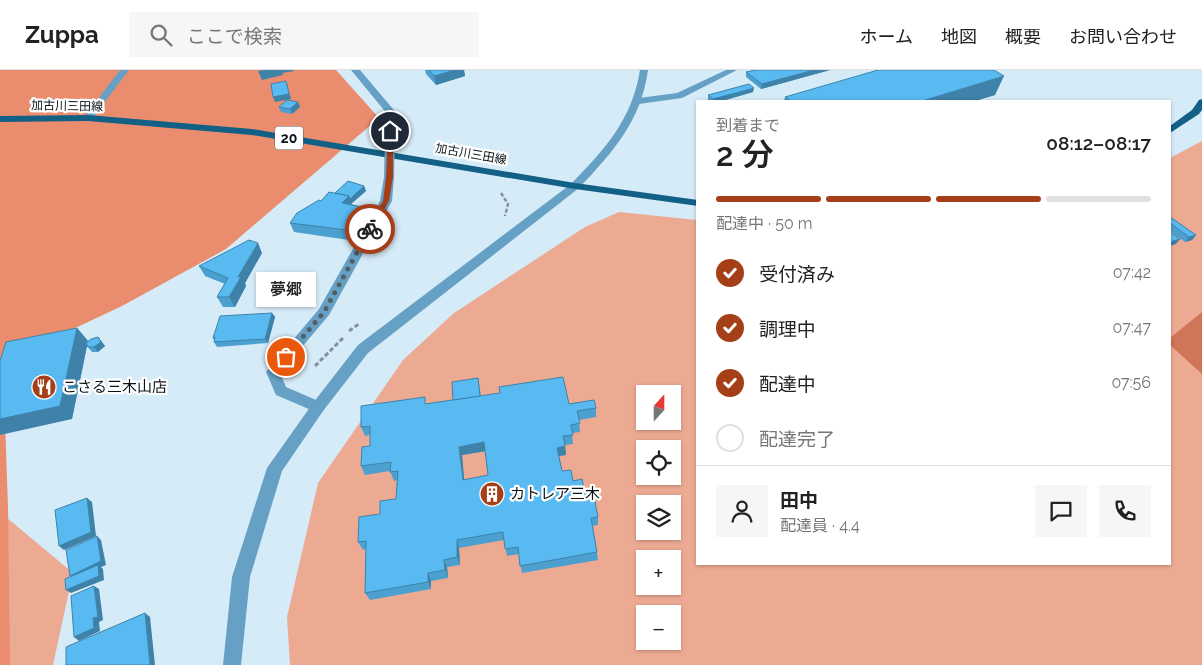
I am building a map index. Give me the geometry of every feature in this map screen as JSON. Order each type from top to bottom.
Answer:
[{"type":"main road","points":[[1171,129],[1196,112],[1202,102]]},
{"type":"main road","name":"加古川三田線","points":[[0,119],[88,118],[252,132],[575,186],[696,203]]},
{"type":"street","points":[[88,118],[125,70]]},
{"type":"street","points":[[318,407],[281,391],[273,372],[324,312],[386,201],[390,177],[390,131],[393,115],[355,70]]},
{"type":"street","points":[[232,665],[241,577],[275,468],[318,407],[364,350],[575,186],[600,161],[621,133],[639,101],[644,70]]},
{"type":"street","points":[[639,101],[679,96],[733,70]]},
{"type":"path","points":[[493,190],[502,193],[508,204],[504,221]]},
{"type":"path","points":[[315,366],[352,328],[367,318]]},
{"type":"shaded area","points":[[0,70],[336,70],[379,118],[226,249],[122,306],[3,362],[8,507],[10,665],[0,665]]},
{"type":"shaded area","points":[[1202,141],[1202,665],[290,665],[287,617],[318,483],[403,360],[454,313],[585,227],[619,212],[696,220],[696,565],[1171,565],[1171,157]]},
{"type":"shaded area","points":[[1202,312],[1202,374],[1171,346],[1171,337]]},
{"type":"shaded area","points":[[0,512],[73,573],[53,665],[0,665]]},
{"type":"building","points":[[429,70],[455,70],[434,76]]},
{"type":"building","points":[[755,70],[814,70],[762,84],[746,72]]},
{"type":"building","points":[[878,70],[994,70],[1004,76],[925,100],[790,100],[785,97]]},
{"type":"building","points":[[286,81],[289,94],[273,97],[271,84]]},
{"type":"building","points":[[749,84],[754,88],[713,99],[708,95]]},
{"type":"building","points":[[287,100],[298,102],[290,109],[279,107]]},
{"type":"building","points":[[348,181],[364,186],[350,199],[349,196],[335,193]]},
{"type":"building","points":[[329,192],[349,196],[342,203],[362,207],[346,230],[290,223],[297,213],[319,200],[321,201]]},
{"type":"building","points":[[1171,218],[1196,235],[1189,237],[1171,224]]},
{"type":"building","points":[[1171,233],[1180,239],[1171,242]]},
{"type":"building","points":[[249,240],[258,243],[238,277],[241,277],[229,297],[217,297],[228,278],[199,266]]},
{"type":"building","points":[[272,313],[265,339],[214,342],[215,337],[213,338],[220,316]]},
{"type":"building","name":"こさる三木山店","points":[[77,328],[60,406],[0,419],[0,361],[6,342]]},
{"type":"building","points":[[98,337],[101,342],[94,347],[88,347],[86,343]]},
{"type":"building","name":"カトレア三木","points":[[563,377],[569,404],[594,400],[596,408],[577,411],[580,423],[571,425],[573,435],[563,436],[565,446],[557,448],[562,471],[571,470],[573,481],[582,479],[585,493],[593,491],[598,517],[591,518],[597,552],[520,566],[518,547],[505,549],[503,532],[457,540],[457,557],[444,560],[445,570],[428,573],[428,582],[365,593],[366,541],[358,542],[359,517],[380,514],[380,501],[396,499],[398,471],[390,472],[391,462],[361,466],[362,447],[370,446],[370,426],[361,427],[361,406],[425,397],[425,404],[500,393],[499,387]],"holes":[[[484,442],[488,475],[463,480],[459,447]]]},
{"type":"building","points":[[478,378],[480,396],[453,400],[452,382]]},
{"type":"building","points":[[87,498],[91,532],[59,546],[55,510]]},
{"type":"building","points":[[97,536],[101,561],[70,576],[66,550]]},
{"type":"building","points":[[98,565],[99,576],[66,590],[65,579]]},
{"type":"building","points":[[94,586],[98,617],[93,618],[94,628],[74,637],[71,596]]},
{"type":"building","points":[[145,613],[150,665],[66,665],[66,647]]},
{"type":"way so far","points":[[286,357],[324,312],[370,229]]},
{"type":"place","name":"夢郷","points":[[286,357]]},
{"type":"place","name":"こさる三木山店","points":[[44,387]]},
{"type":"place","name":"カトレア三木","points":[[492,494]]},
{"type":"route","points":[[370,229],[386,201],[390,177],[390,131]]}]
